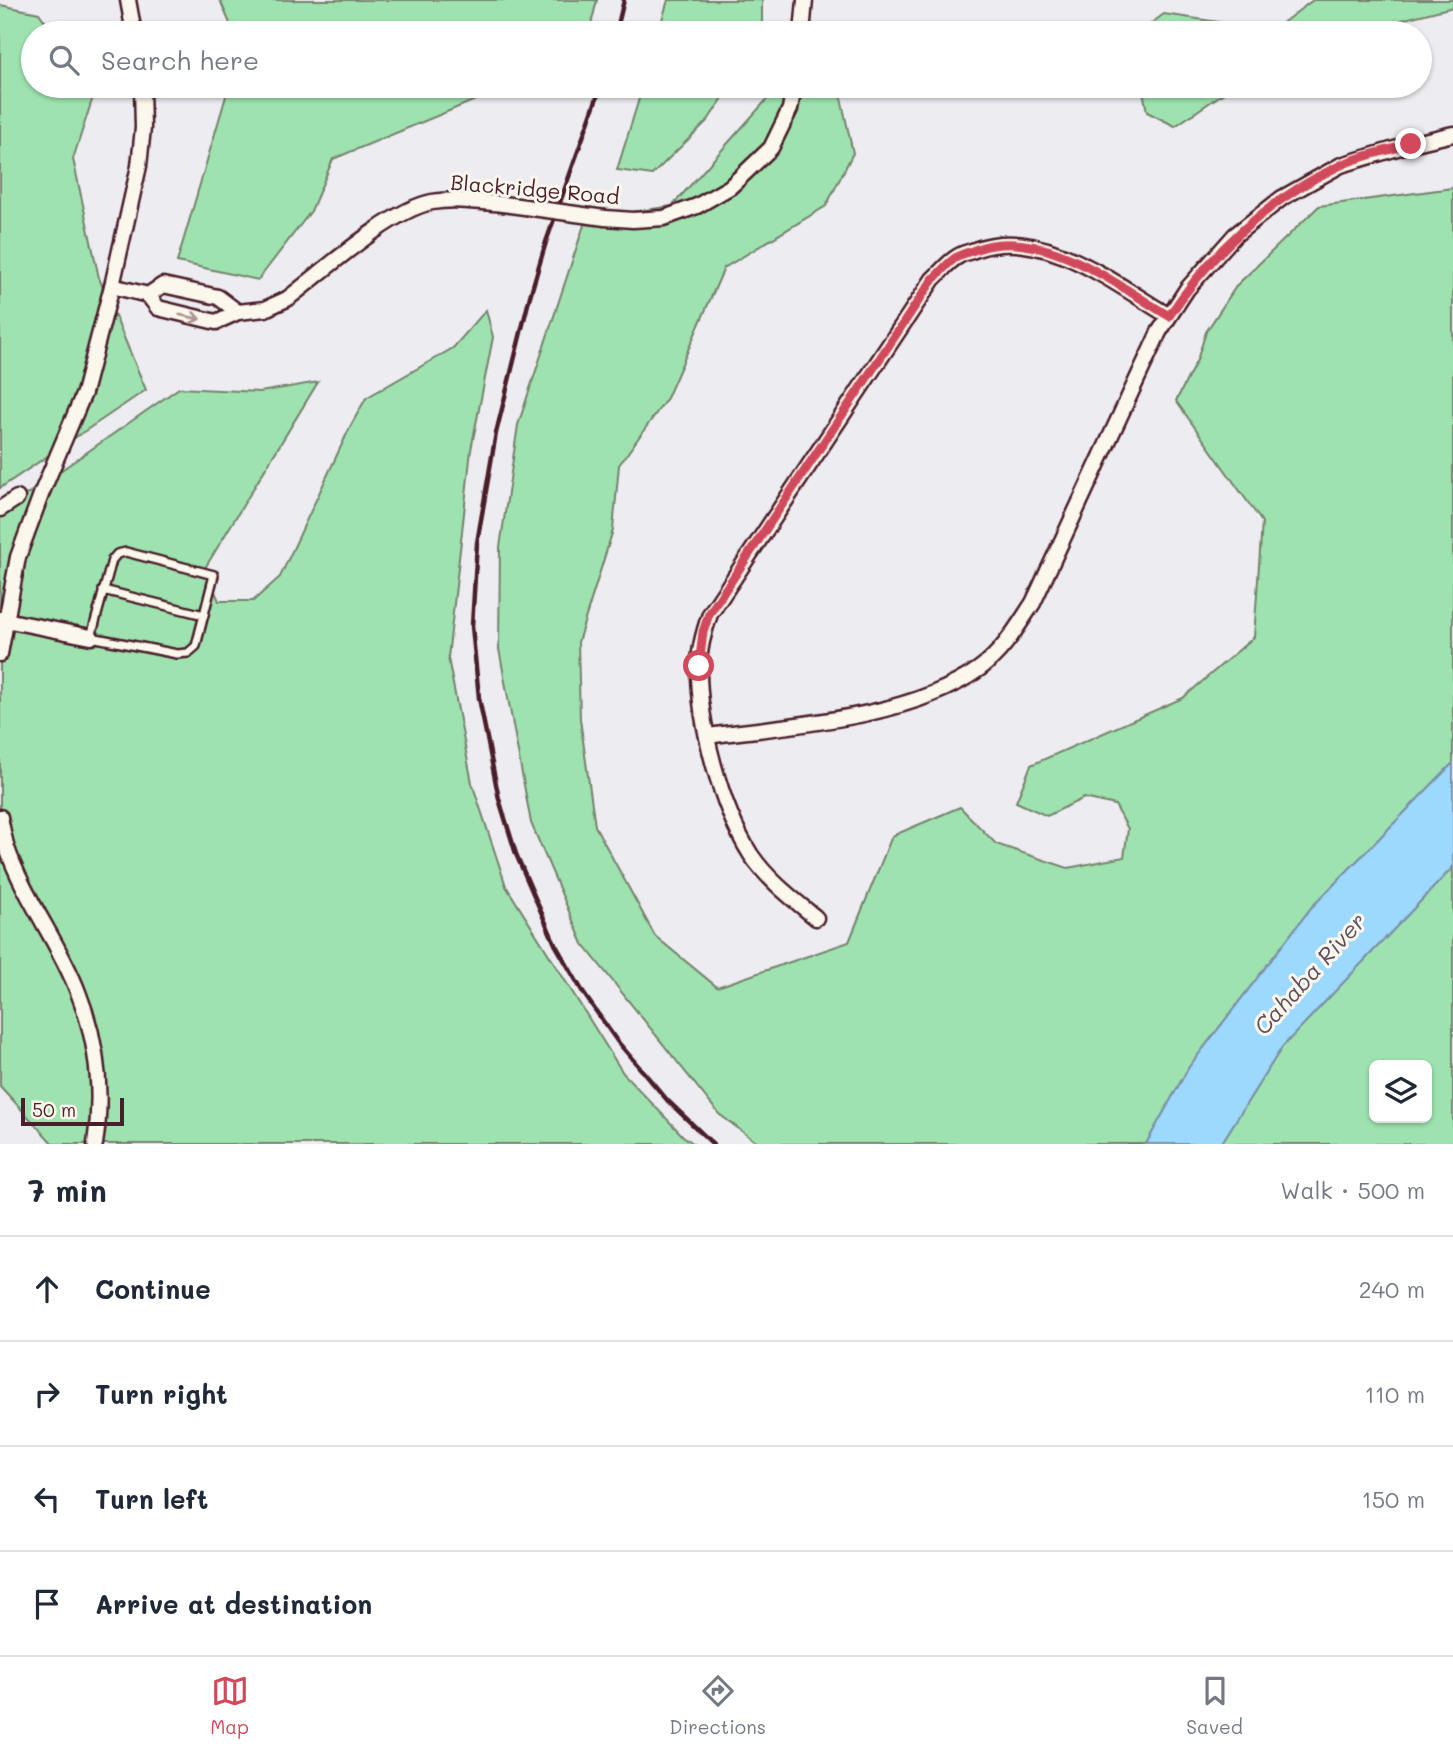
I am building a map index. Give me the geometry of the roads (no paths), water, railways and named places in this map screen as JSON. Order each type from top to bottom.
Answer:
[{"type":"street","points":[[128,0],[132,21]]},
{"type":"street","points":[[803,21],[805,0]]},
{"type":"street","points":[[0,654],[2,620],[18,557],[84,393],[112,286],[139,166],[143,128],[142,98]]},
{"type":"street","name":"Blackridge Road","points":[[112,286],[148,295],[158,309],[216,322],[238,312],[265,309],[287,299],[386,224],[407,210],[432,202],[465,200],[605,218],[664,218],[697,206],[730,187],[771,148],[790,109],[792,98]]},
{"type":"street","points":[[707,736],[854,716],[912,701],[980,669],[1007,644],[1033,603],[1159,332],[1187,289],[1235,235],[1282,198],[1341,165],[1453,134]]},
{"type":"street","points":[[816,918],[779,887],[752,855],[729,813],[707,736],[701,702],[699,666],[703,632],[709,614],[933,279],[957,256],[1008,243],[1041,248],[1067,256],[1169,316]]},
{"type":"street","name":"Blackridge Road","points":[[148,295],[163,285],[218,297],[238,312]]},
{"type":"street","points":[[0,509],[17,498]]},
{"type":"street","points":[[2,620],[91,637]]},
{"type":"street","points":[[0,817],[7,849],[78,991],[89,1026],[97,1066],[99,1121],[95,1144]]},
{"type":"lane","points":[[126,552],[214,575],[204,615],[196,646],[188,653],[177,654],[91,637],[112,560],[126,552]]},
{"type":"lane","points":[[103,590],[204,615]]},
{"type":"water","name":"Cahaba River","points":[[1453,763],[1453,867],[1282,1047],[1221,1144],[1146,1144],[1189,1067],[1311,908]]},
{"type":"railway","points":[[619,21],[624,0]]},
{"type":"railway","points":[[597,98],[546,242],[496,433],[477,543],[472,626],[479,698],[499,799],[516,854],[555,944],[584,994],[617,1041],[668,1101],[713,1144]]}]
